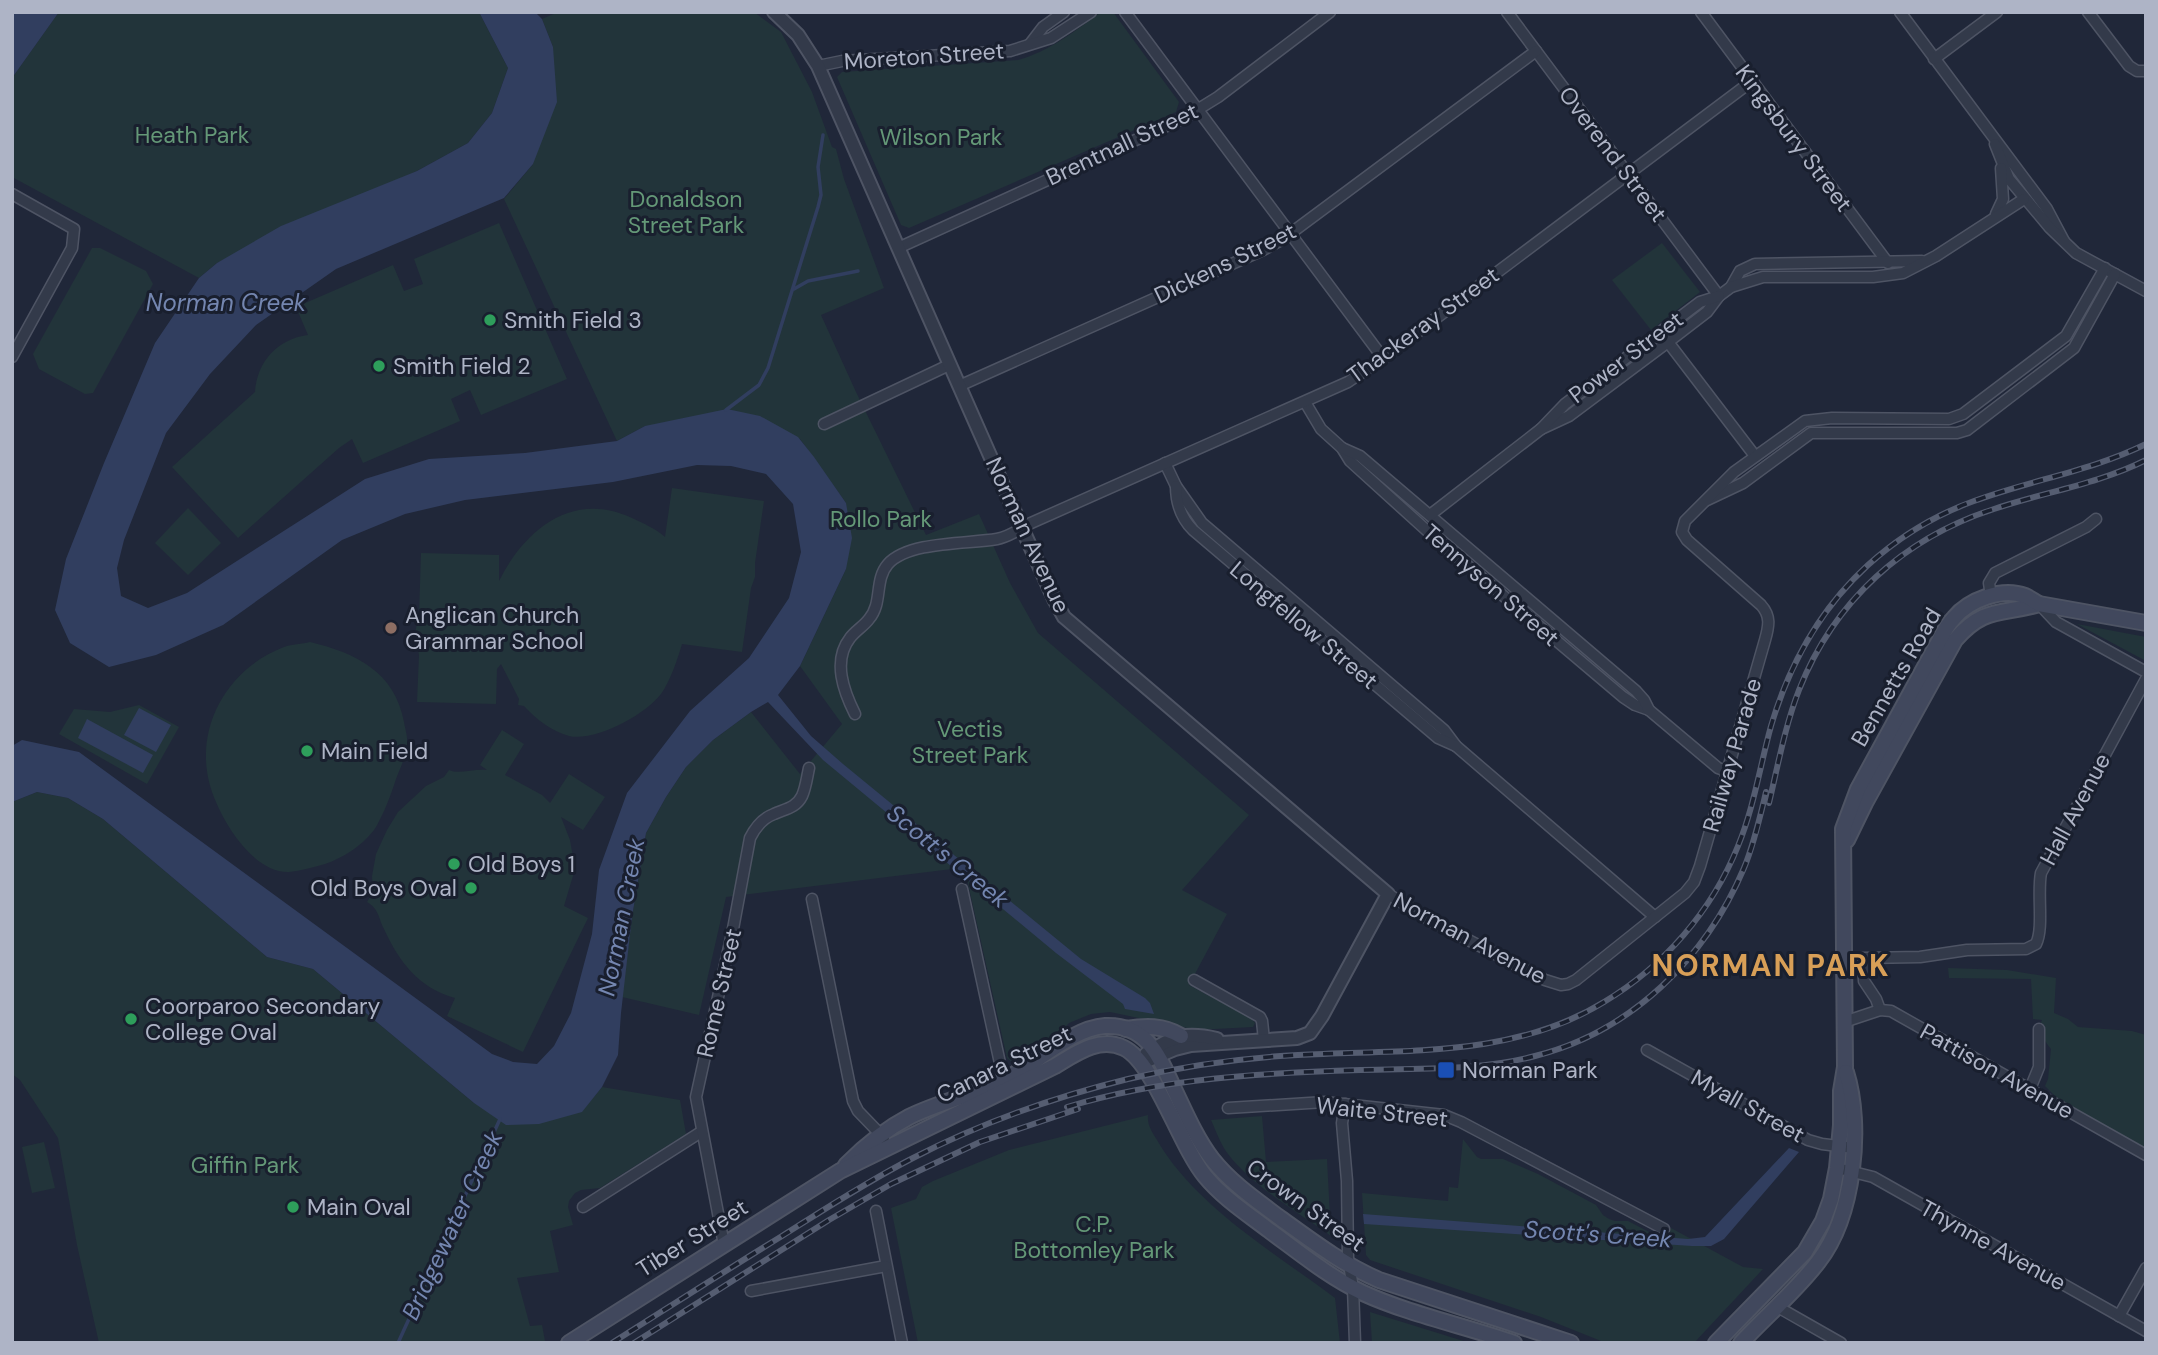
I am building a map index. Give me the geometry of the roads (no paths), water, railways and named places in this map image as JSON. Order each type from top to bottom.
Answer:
[{"type":"main road","name":"Bennetts Road","points":[[1892,741],[1949,624],[1963,609],[1991,596],[2007,594],[2025,596],[2039,604],[2146,623]]},
{"type":"main road","name":"Bennetts Road","points":[[1741,1343],[1819,1261],[1829,1245],[1841,1215],[1852,1171],[1847,1147],[1852,1091],[1845,1067],[1843,829],[1852,802],[1950,647],[1961,634],[1978,620],[1996,612],[2039,604]]},
{"type":"main road","name":"Canara Street","points":[[1005,1085],[1081,1032],[1104,1026],[1124,1029],[1147,1025],[1181,1036]]},
{"type":"main road","points":[[1124,1029],[1142,1038],[1157,1052]]},
{"type":"main road","name":"Canara Street","points":[[887,1141],[1005,1085],[1055,1066],[1080,1051],[1098,1045],[1118,1045],[1140,1061]]},
{"type":"main road","name":"Crown Street","points":[[1157,1052],[1202,1143],[1222,1170],[1248,1194],[1324,1250],[1349,1266],[1388,1283],[1571,1343]]},
{"type":"main road","name":"Crown Street","points":[[1140,1061],[1192,1158],[1215,1187],[1239,1208],[1316,1265],[1353,1288],[1387,1302],[1514,1343]]},
{"type":"main road","name":"Tiber Street","points":[[569,1343],[840,1171],[860,1151],[887,1141]]},
{"type":"main road","name":"Bennetts Road","points":[[1717,1343],[1811,1243],[1827,1210],[1836,1168],[1847,1147]]},
{"type":"street","name":"Norman Avenue","points":[[774,12],[798,35],[818,66],[1059,609],[1072,625],[1388,894],[1442,926],[1560,985]]},
{"type":"street","name":"Moreton Street","points":[[1030,44],[1043,27],[1064,12]]},
{"type":"street","name":"Moreton Street","points":[[818,66],[842,61],[1010,51],[1051,38],[1091,12]]},
{"type":"street","points":[[1125,12],[1383,358]]},
{"type":"street","name":"Brentnall Street","points":[[898,248],[1198,110],[1330,12]]},
{"type":"street","name":"Overend Street","points":[[1507,12],[1719,296]]},
{"type":"street","name":"Kingsbury Street","points":[[1701,12],[1888,263]]},
{"type":"street","points":[[1900,12],[2047,209],[2064,241]]},
{"type":"street","points":[[1934,59],[1997,12]]},
{"type":"street","points":[[2088,12],[2129,66],[2137,71],[2146,71]]},
{"type":"street","name":"Dickens Street","points":[[959,386],[1263,250],[1290,234],[1536,51]]},
{"type":"street","name":"Thackeray Street","points":[[855,714],[841,678],[843,653],[849,638],[873,615],[881,575],[888,564],[898,557],[919,550],[999,539],[1348,382],[1752,81]]},
{"type":"street","points":[[1988,131],[2006,173],[2024,199],[2064,241],[2076,253],[2146,291]]},
{"type":"street","points":[[1994,217],[2003,199],[1999,157]]},
{"type":"street","points":[[12,194],[74,229],[72,248],[12,358]]},
{"type":"street","name":"Power Street","points":[[1541,429],[1569,416],[1707,312],[1719,296],[1731,287],[1763,277],[1897,275],[1928,261],[2024,199]]},
{"type":"street","name":"Power Street","points":[[1731,287],[1740,271],[1755,264],[1928,261]]},
{"type":"street","name":"Railway Parade","points":[[1560,985],[1576,980],[1685,893],[1694,882],[1768,631],[1769,621],[1761,605],[1697,551],[1683,534],[1685,521],[1728,476],[1801,423],[1813,419],[1942,419],[1959,416],[2064,338],[2105,268]]},
{"type":"street","name":"Railway Parade","points":[[1704,502],[1743,482],[1811,433],[1964,431],[2074,348],[2115,274]]},
{"type":"street","name":"Power Street","points":[[1430,515],[1541,429],[1565,404],[1702,300],[1719,296]]},
{"type":"street","points":[[2089,297],[2100,303]]},
{"type":"street","points":[[1668,342],[1755,456]]},
{"type":"street","points":[[824,424],[950,365]]},
{"type":"street","name":"Tennyson Street","points":[[1305,402],[1321,429],[1342,448],[1350,461],[1444,546],[1619,694],[1634,705],[1649,709]]},
{"type":"street","name":"Tennyson Street","points":[[1342,448],[1360,456],[1636,691],[1649,709],[1718,768],[1727,771]]},
{"type":"street","name":"Longfellow Street","points":[[1165,463],[1175,486],[1176,501],[1193,530],[1438,738],[1456,746],[1655,917]]},
{"type":"street","points":[[1991,596],[1989,583],[1995,573],[2086,527],[2096,519]]},
{"type":"street","name":"Bennetts Road","points":[[2039,604],[2062,625],[2146,672]]},
{"type":"street","name":"Hall Avenue","points":[[1880,1010],[1864,981],[1863,958],[1920,957],[1967,950],[2026,949],[2035,946],[2039,936],[2041,873],[2146,680]]},
{"type":"street","name":"Rome Street","points":[[724,1245],[696,1097],[750,838],[766,818],[788,810],[800,799],[809,768]]},
{"type":"street","points":[[962,888],[1005,1085]]},
{"type":"street","points":[[1140,1061],[1157,1052],[1184,1046],[1297,1038],[1310,1032],[1322,1016],[1388,894]]},
{"type":"street","points":[[812,899],[853,1101],[858,1111],[887,1141]]},
{"type":"street","points":[[1195,981],[1258,1016],[1262,1021],[1264,1040]]},
{"type":"street","points":[[1844,1022],[1880,1010]]},
{"type":"street","name":"Pattison Avenue","points":[[1880,1010],[1895,1013],[2146,1155]]},
{"type":"street","points":[[2029,1089],[2039,1066],[2039,1029]]},
{"type":"street","points":[[1157,1052],[1167,1040],[1181,1036],[1200,1035],[1227,1041]]},
{"type":"street","name":"Myall Street","points":[[1647,1050],[1802,1137],[1847,1147]]},
{"type":"street","name":"Waite Street","points":[[1227,1108],[1317,1103],[1444,1115],[1614,1207],[1664,1229]]},
{"type":"street","points":[[1345,1104],[1342,1123],[1355,1343]]},
{"type":"street","points":[[583,1207],[701,1132]]},
{"type":"street","name":"Thynne Avenue","points":[[1836,1168],[1873,1177],[2146,1331]]},
{"type":"street","points":[[876,1211],[902,1343]]},
{"type":"street","points":[[751,1291],[886,1266]]},
{"type":"street","points":[[2119,1316],[2146,1268]]},
{"type":"street","points":[[1776,1306],[1842,1343]]},
{"type":"water","points":[[12,12],[59,12],[12,78]]},
{"type":"water","name":"Norman Creek","points":[[479,12],[535,12],[542,19],[553,47],[557,102],[533,164],[504,198],[336,269],[256,325],[210,374],[166,433],[124,540],[117,568],[121,596],[148,608],[187,593],[365,479],[429,459],[525,453],[617,441],[645,426],[727,409],[760,416],[798,437],[814,457],[846,503],[852,538],[846,569],[800,666],[778,695],[811,736],[843,764],[1081,959],[1145,998],[1154,1014],[1125,1009],[1123,1004],[1056,953],[823,760],[768,702],[713,740],[686,767],[646,833],[632,917],[618,1055],[602,1087],[582,1112],[539,1124],[506,1125],[474,1103],[313,969],[267,957],[103,819],[68,798],[37,792],[12,802],[12,746],[22,740],[79,752],[492,1054],[513,1062],[537,1064],[554,1046],[571,1013],[592,934],[599,870],[627,793],[690,711],[749,658],[789,598],[801,552],[793,504],[766,474],[731,466],[697,465],[613,482],[465,500],[405,514],[342,540],[223,625],[156,655],[109,667],[70,643],[55,610],[66,559],[155,343],[199,278],[217,263],[281,226],[417,171],[468,143],[492,113],[508,68]]},
{"type":"water","points":[[139,708],[171,725],[156,752],[124,735]]},
{"type":"water","points":[[87,719],[153,755],[143,773],[78,738]]},
{"type":"water","name":"Scott's Creek","points":[[1789,1148],[1799,1152],[1724,1239],[1711,1246],[1364,1224],[1363,1214],[1688,1239],[1705,1237]]},
{"type":"waterway","points":[[726,410],[759,385],[768,368],[821,195],[818,167],[823,135]]},
{"type":"waterway","points":[[794,289],[808,281],[858,271]]},
{"type":"waterway","name":"Bridgewater Creek","points":[[398,1343],[500,1119]]},
{"type":"railway","points":[[612,1343],[896,1167],[965,1133],[1045,1103],[1128,1079],[1212,1063],[1298,1055],[1416,1051],[1494,1042],[1532,1033],[1568,1020],[1604,1002],[1647,972],[1666,954],[1684,935],[1715,893],[1744,831],[1771,726],[1787,681],[1821,619],[1851,582],[1892,545],[1945,513],[1974,501],[2104,461],[2146,444]]},
{"type":"railway","points":[[1769,803],[1790,718],[1814,658],[1852,601],[1876,577],[1930,537],[1961,521],[2109,475],[2146,460]]},
{"type":"railway","points":[[1067,1107],[1176,1083],[1287,1073],[1449,1068],[1492,1064],[1535,1056],[1570,1045],[1633,1010],[1661,987],[1709,932],[1744,868],[1766,792]]},
{"type":"railway","points":[[634,1343],[891,1184],[980,1142],[1078,1109]]},
{"type":"place","name":"Smith Field 3","points":[[490,320]]},
{"type":"place","name":"Smith Field 2","points":[[379,366]]},
{"type":"place","name":"Anglican Church Grammar School","points":[[391,628]]},
{"type":"place","name":"Main Field","points":[[307,751]]},
{"type":"place","name":"Old Boys 1","points":[[454,864]]},
{"type":"place","name":"Old Boys Oval","points":[[471,888]]},
{"type":"place","name":"Coorparoo Secondary College Oval","points":[[131,1019]]},
{"type":"place","name":"Norman Park","points":[[1446,1070]]},
{"type":"place","name":"Main Oval","points":[[293,1207]]},
{"type":"district","name":"NORMAN PARK","points":[[1771,965]]},
{"type":"park label","name":"Heath Park","points":[[192,135]]},
{"type":"park label","name":"Wilson Park","points":[[941,137]]},
{"type":"park label","name":"Donaldson Street Park","points":[[686,212]]},
{"type":"park label","name":"Rollo Park","points":[[881,519]]},
{"type":"park label","name":"Vectis Street Park","points":[[970,742]]},
{"type":"park label","name":"Giffin Park","points":[[245,1165]]},
{"type":"park label","name":"C.P. Bottomley Park","points":[[1094,1237]]}]
